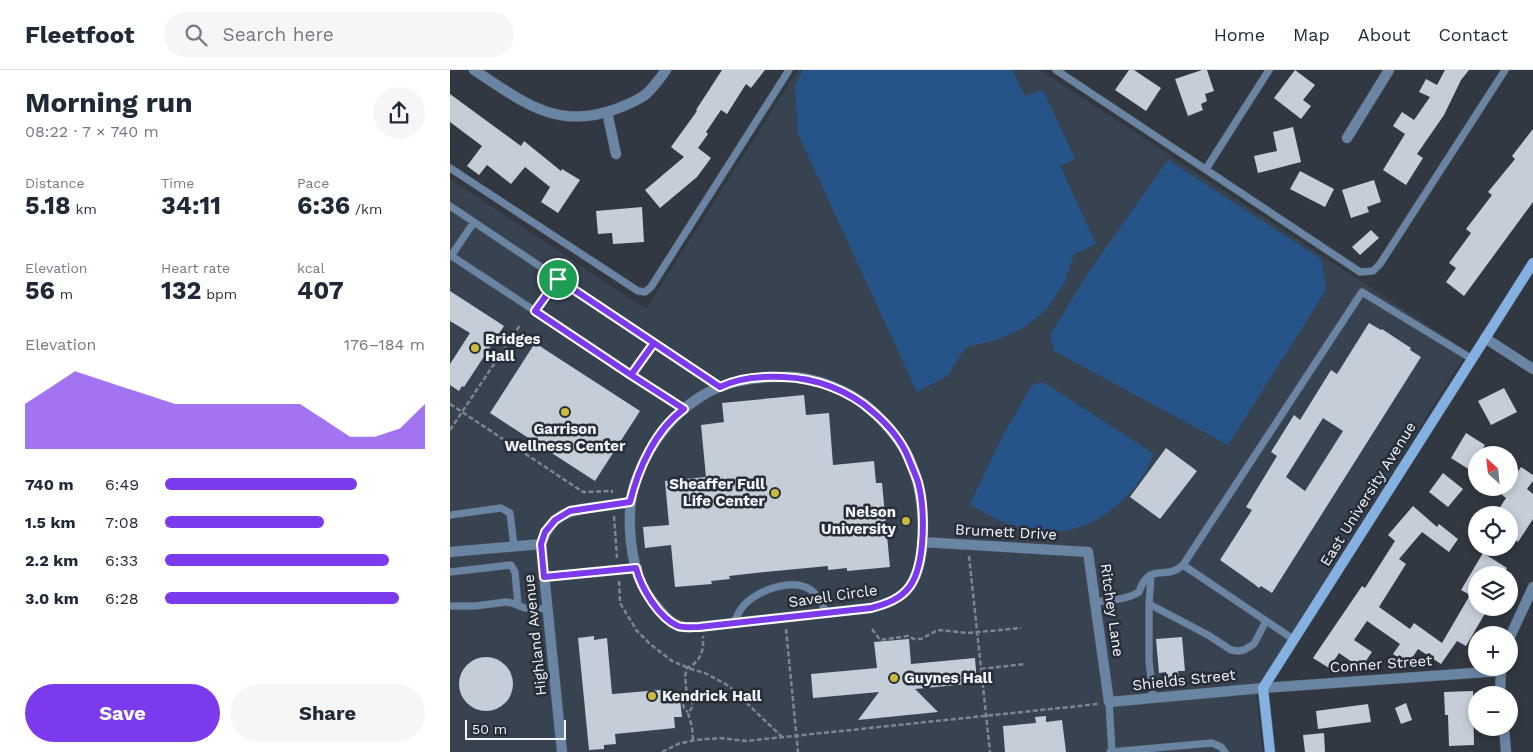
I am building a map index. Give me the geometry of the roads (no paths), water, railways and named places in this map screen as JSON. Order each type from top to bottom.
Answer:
[{"type":"street","points":[[474,70],[527,104],[556,115],[576,118],[607,112],[646,96],[666,70]]},
{"type":"street","points":[[1347,138],[1389,70]]},
{"type":"street","points":[[607,112],[616,154]]},
{"type":"street","name":"East University Avenue","points":[[1263,688],[1533,262]]},
{"type":"street","points":[[1485,338],[1533,369]]},
{"type":"street","name":"Savell Circle","points":[[750,378],[802,378],[828,385],[854,398],[872,411],[892,431],[907,455],[918,482],[922,502],[923,531],[916,571],[910,586],[900,596],[887,604],[871,608],[702,627],[679,626],[667,619],[649,598],[639,578],[630,532],[630,502],[635,481],[661,433],[684,409],[700,397],[720,387],[750,378]]},
{"type":"street","points":[[450,552],[541,544],[545,532],[555,520],[570,511],[630,502]]},
{"type":"street","name":"Brumett Drive","points":[[922,542],[1088,552]]},
{"type":"street","name":"Highland Avenue","points":[[541,544],[562,752]]},
{"type":"street","name":"Ritchey Lane","points":[[1088,552],[1109,702]]},
{"type":"street","points":[[544,577],[636,568]]},
{"type":"street","points":[[1515,626],[1533,588]]},
{"type":"street","name":"Conner Street","points":[[1263,688],[1468,672]]},
{"type":"street","points":[[1263,688],[1270,752]]},
{"type":"street","name":"Shields Street","points":[[1109,702],[1263,688]]},
{"type":"street","points":[[1505,736],[1506,752]]},
{"type":"lane","points":[[450,168],[638,291],[645,292],[652,287],[789,70]]},
{"type":"lane","points":[[1056,70],[1360,272],[1373,271],[1380,264],[1505,70]]},
{"type":"lane","points":[[1206,169],[1269,70]]},
{"type":"lane","points":[[450,206],[720,387]]},
{"type":"lane","points":[[474,222],[451,256],[684,409]]},
{"type":"lane","points":[[535,311],[558,279]]},
{"type":"lane","points":[[1095,602],[1135,594],[1139,592],[1144,579],[1159,572],[1176,571],[1183,565],[1362,292],[1472,359]]},
{"type":"lane","points":[[631,375],[654,343]]},
{"type":"lane","points":[[450,515],[501,508],[510,513],[514,546]]},
{"type":"lane","points":[[450,572],[511,565],[515,572],[518,605]]},
{"type":"lane","points":[[1183,565],[1293,639]]},
{"type":"lane","points":[[1151,575],[1149,604],[1153,698]]},
{"type":"lane","points":[[734,623],[741,608],[757,595],[776,587],[790,585],[801,586],[811,590],[827,613]]},
{"type":"lane","points":[[450,606],[475,606],[506,602],[525,608],[548,609]]},
{"type":"lane","points":[[1149,604],[1208,635],[1231,650],[1244,650],[1254,644],[1266,621]]},
{"type":"lane","points":[[1109,702],[1111,752],[1212,743],[1221,747],[1225,752]]},
{"type":"place","name":"Bridges Hall","points":[[475,348]]},
{"type":"place","name":"Garrison Wellness Center","points":[[565,412]]},
{"type":"place","name":"Sheaffer Full Life Center","points":[[775,493]]},
{"type":"place","name":"Nelson University","points":[[906,521]]},
{"type":"place","name":"Guynes Hall","points":[[894,678]]},
{"type":"place","name":"Kendrick Hall","points":[[652,696]]}]
